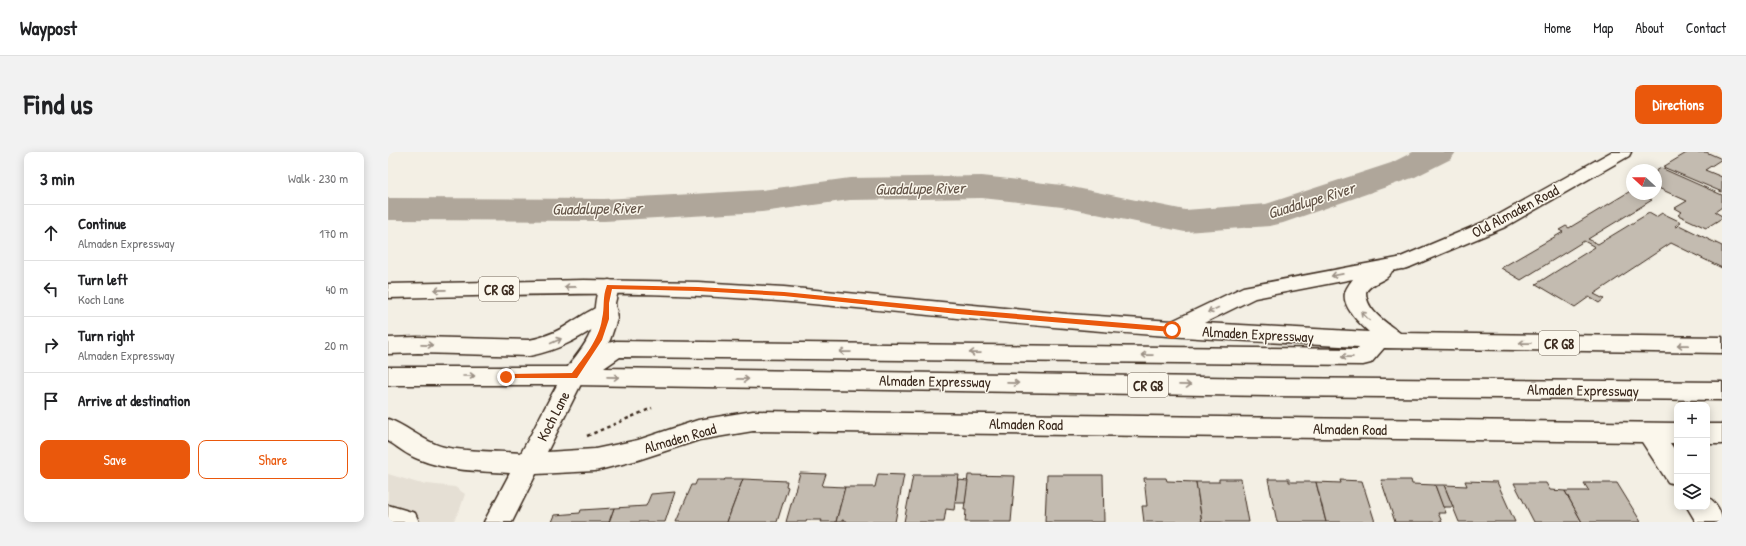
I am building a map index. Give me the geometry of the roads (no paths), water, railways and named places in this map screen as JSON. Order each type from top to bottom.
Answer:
[{"type":"main road","name":"Old Almaden Road","points":[[1403,263],[1465,238],[1498,222],[1623,152]]},
{"type":"main road","points":[[1172,330],[1250,292],[1403,263]]},
{"type":"main road","points":[[574,376],[616,349],[1363,357],[1387,340],[1359,310],[1355,299],[1359,285],[1367,279],[1403,263]]},
{"type":"main road","name":"Almaden Expressway","points":[[388,291],[609,287],[698,289],[784,294],[958,312],[1172,330],[1387,340],[1722,345]]},
{"type":"main road","name":"Koch Lane","points":[[498,522],[574,376],[599,340],[606,319],[605,303],[609,287]]},
{"type":"main road","points":[[388,346],[418,345],[529,348],[545,346],[558,341],[606,311]]},
{"type":"main road","name":"Almaden Expressway","points":[[388,376],[574,376],[1245,386],[1722,391]]},
{"type":"main road","name":"Almaden Road","points":[[388,429],[425,451],[436,455],[458,459],[528,464],[595,460],[638,450],[698,430],[753,421],[1674,433]]},
{"type":"main road","points":[[1649,433],[1674,470]]},
{"type":"main road","points":[[1710,434],[1722,434]]},
{"type":"main road","points":[[1703,510],[1712,522]]},
{"type":"main road","points":[[388,517],[404,522]]},
{"type":"waterway","name":"Guadalupe River","points":[[388,209],[604,210],[762,201],[850,189],[982,187],[1062,196],[1185,221],[1270,215],[1403,170],[1439,152]]}]
